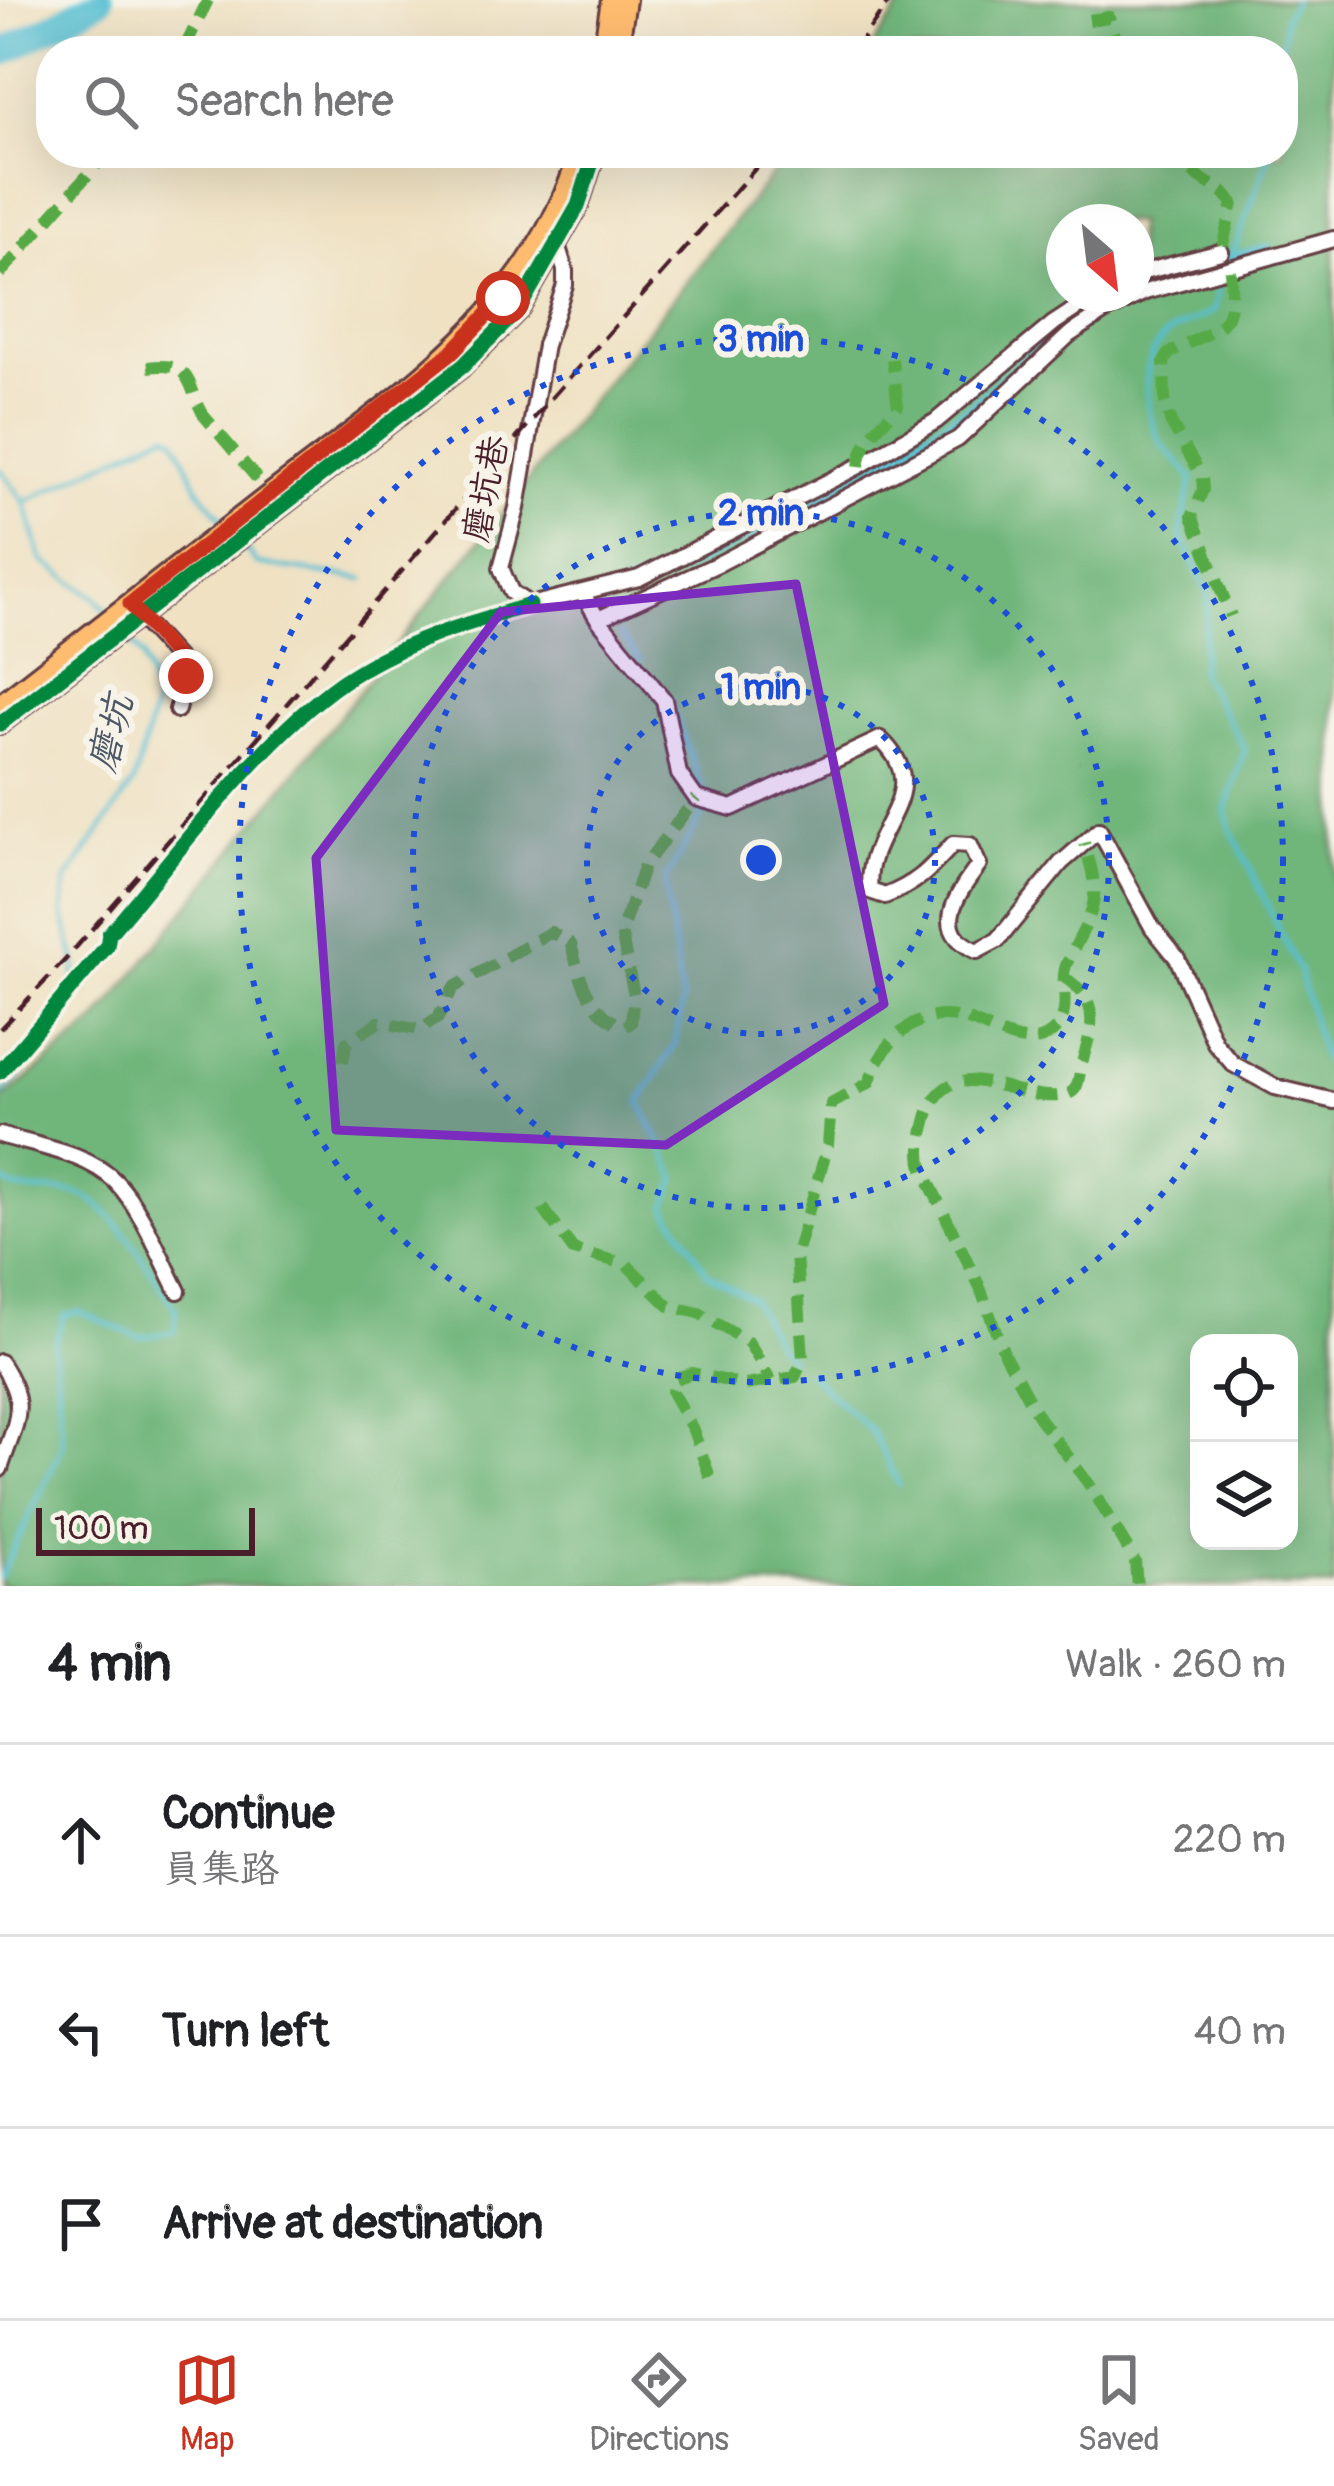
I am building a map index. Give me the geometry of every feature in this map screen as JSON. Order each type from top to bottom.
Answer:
[{"type":"main road","points":[[605,36],[611,0]]},
{"type":"main road","points":[[620,36],[626,0]]},
{"type":"main road","points":[[134,610],[452,352],[525,269],[564,200],[574,168]]},
{"type":"main road","points":[[0,704],[99,637],[464,366],[519,309],[578,206],[590,168]]},
{"type":"main road","points":[[0,724],[99,637]]},
{"type":"lane","points":[[598,619],[958,439],[1069,335],[1104,312],[1145,292],[1334,239]]},
{"type":"lane","name":"磨坑巷","points":[[557,244],[565,285],[544,345],[501,576],[511,592],[530,604],[583,594]]},
{"type":"lane","points":[[1154,269],[1220,252]]},
{"type":"lane","points":[[1070,312],[936,421],[859,466],[639,578],[583,594],[664,700],[680,774],[698,798],[732,808],[880,739],[899,757],[904,781],[868,872],[870,891],[885,896],[905,888],[924,877],[953,844],[970,845],[980,865],[952,905],[951,928],[959,943],[977,951],[998,940],[1061,862],[1099,830],[1152,927],[1177,958],[1215,1042],[1233,1064],[1275,1087],[1334,1101]]},
{"type":"lane","points":[[859,466],[869,487]]},
{"type":"lane","points":[[134,610],[184,666],[178,710]]},
{"type":"lane","points":[[0,1135],[61,1153],[117,1183],[178,1291]]},
{"type":"lane","points":[[0,1362],[17,1388],[19,1409],[0,1469]]},
{"type":"highlighted area","points":[[796,584],[884,1004],[666,1145],[336,1130],[316,858],[501,612]]},
{"type":"green space","points":[[905,0],[1334,0],[1334,1586],[0,1586],[0,1101],[95,1023],[777,168],[1298,168],[1298,36],[880,36]]},
{"type":"waterway","points":[[0,54],[100,0]]},
{"type":"waterway","points":[[1283,36],[1285,16],[1294,0]]},
{"type":"waterway","points":[[1222,266],[1236,245],[1264,168]]},
{"type":"waterway","points":[[1154,279],[1267,251]]},
{"type":"waterway","points":[[1219,277],[1215,310],[1170,332],[1156,347],[1147,377],[1149,410],[1159,440],[1192,478],[1180,534],[1209,595],[1200,673],[1245,749],[1226,810],[1230,827],[1299,971],[1323,1059],[1334,1065]]},
{"type":"waterway","points":[[597,602],[663,576],[851,482],[971,411],[1082,312]]},
{"type":"waterway","points":[[25,502],[166,433],[175,438],[199,490],[223,520]]},
{"type":"waterway","name":"磨坑","points":[[0,469],[25,502],[42,560],[97,599],[108,613]]},
{"type":"waterway","points":[[243,546],[257,564],[364,579]]},
{"type":"waterway","points":[[620,634],[641,661]]},
{"type":"waterway","name":"磨坑","points":[[0,1097],[50,1042],[72,1000],[76,964],[63,912],[66,881],[134,782],[156,700],[142,656],[126,636]]},
{"type":"waterway","points":[[669,699],[705,795]]},
{"type":"waterway","points":[[708,805],[665,881],[682,1002],[675,1045],[640,1102],[677,1178],[666,1206],[708,1274],[752,1299],[779,1348],[791,1358]]},
{"type":"waterway","name":"磨坑","points":[[0,1179],[18,1189],[72,1192],[95,1203],[134,1246],[177,1311],[174,1332],[139,1337],[79,1312],[64,1315],[54,1346],[63,1446],[0,1577]]},
{"type":"waterway","points":[[808,1373],[872,1432],[899,1485]]},
{"type":"railway","points":[[865,36],[890,0]]},
{"type":"railway","points":[[0,1029],[756,168]]},
{"type":"marked path","points":[[190,36],[208,0]]},
{"type":"marked path","points":[[1089,20],[1109,17],[1115,36]]},
{"type":"marked path","points":[[0,274],[94,168]]},
{"type":"marked path","points":[[1185,168],[1233,203],[1221,252]]},
{"type":"marked path","points":[[1230,270],[1227,318],[1221,326],[1169,354],[1164,362],[1171,423],[1202,477],[1203,490],[1192,516],[1231,616]]},
{"type":"marked path","points":[[859,466],[868,440],[898,406],[892,359]]},
{"type":"marked path","points":[[148,367],[182,372],[205,417],[270,494]]},
{"type":"marked path","points":[[343,1062],[346,1043],[379,1022],[420,1030],[438,1018],[453,988],[551,932],[571,944],[594,1003],[612,1021],[624,1027],[631,1023],[634,995],[621,932],[644,866],[696,798]]},
{"type":"marked path","points":[[710,1477],[693,1430],[672,1392],[675,1379],[692,1373],[745,1385],[795,1377],[803,1359],[796,1254],[828,1145],[831,1104],[869,1083],[890,1044],[925,1019],[956,1017],[1022,1040],[1047,1036],[1058,1026],[1064,1011],[1067,963],[1093,906],[1093,880],[1084,843]]},
{"type":"marked path","points":[[1064,977],[1085,997],[1091,1017],[1076,1088],[1064,1095],[1046,1096],[987,1083],[951,1085],[937,1096],[927,1118],[921,1158],[979,1285],[1005,1356],[1039,1418],[1088,1483],[1135,1561],[1137,1586]]},
{"type":"marked path","points":[[543,1208],[573,1250],[626,1264],[669,1306],[699,1313],[749,1343],[771,1381]]},
{"type":"cycle path","points":[[0,724],[463,366],[519,309],[578,206],[590,168]]},
{"type":"cycle path","points":[[0,1072],[107,946],[109,934],[220,800],[310,707],[386,656],[457,627],[530,605]]},
{"type":"route","points":[[186,676],[184,666],[130,604],[452,352],[503,298]]}]
